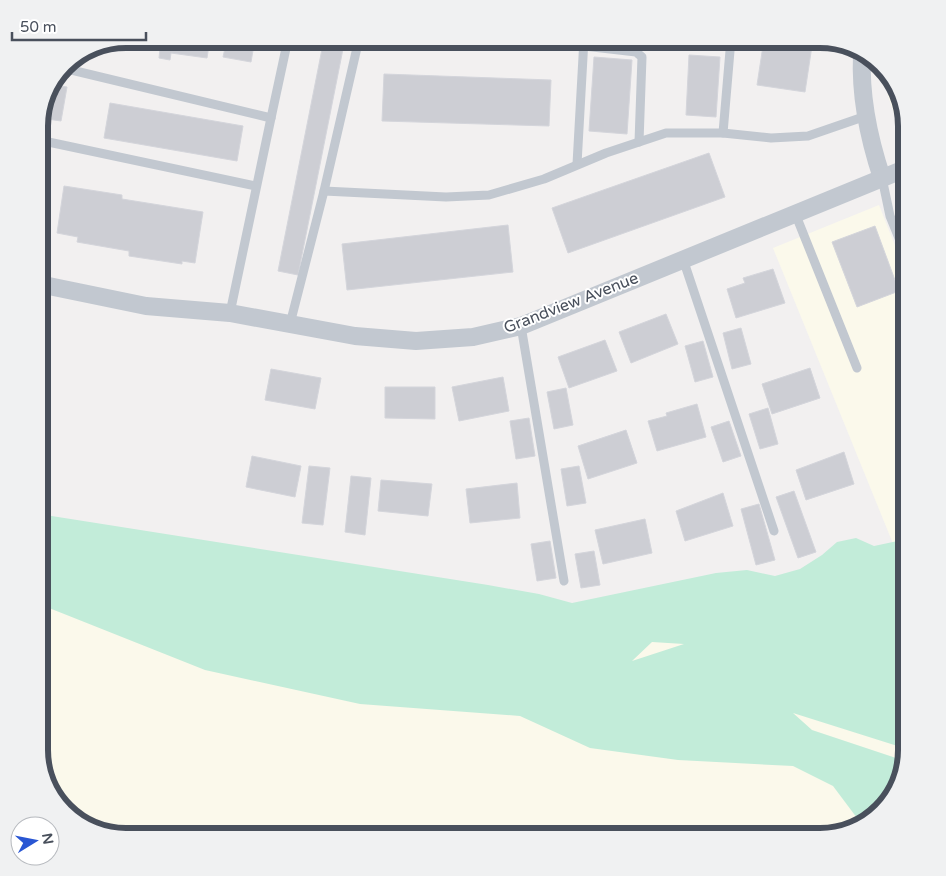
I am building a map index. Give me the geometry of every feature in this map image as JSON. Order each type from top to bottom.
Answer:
[{"type":"street","points":[[862,60],[861,76],[866,116],[882,178]]},
{"type":"street","name":"Grandview Avenue","points":[[48,286],[146,306],[230,313],[355,336],[416,341],[473,337],[521,326],[898,172]]},
{"type":"lane","points":[[230,313],[286,47]]},
{"type":"lane","points":[[290,324],[324,191],[357,47]]},
{"type":"lane","points":[[577,164],[584,47]]},
{"type":"lane","points":[[610,47],[636,52],[642,57],[640,142]]},
{"type":"lane","points":[[723,133],[730,47]]},
{"type":"lane","points":[[70,70],[271,118]]},
{"type":"lane","points":[[324,191],[446,197],[489,195],[544,179],[577,164],[666,133],[723,133],[770,138],[808,136],[866,116]]},
{"type":"lane","points":[[48,142],[256,186]]},
{"type":"lane","points":[[882,178],[890,216],[898,236]]},
{"type":"lane","points":[[795,213],[857,368]]},
{"type":"lane","points":[[683,259],[774,531]]},
{"type":"lane","points":[[521,326],[564,581]]},
{"type":"shaded area","points":[[887,85],[896,105],[898,125],[888,96]]},
{"type":"shaded area","points":[[879,205],[898,253],[898,551],[896,551],[773,248]]},
{"type":"shaded area","points":[[898,557],[897,766],[893,780],[876,806],[850,823],[836,827],[820,828],[110,827],[96,823],[70,806],[53,780],[48,756],[48,607],[297,656]]},
{"type":"green space","points":[[48,515],[488,585],[539,594],[572,603],[716,573],[747,570],[775,576],[800,569],[822,555],[837,542],[856,538],[874,546],[898,541],[898,746],[793,713],[812,730],[898,758],[893,780],[885,794],[876,806],[858,819],[833,786],[793,766],[678,760],[590,748],[520,716],[360,704],[205,670],[48,608]],"holes":[[[652,642],[684,644],[632,661]]]},
{"type":"building","points":[[148,47],[209,47],[207,58],[171,53],[170,60],[159,58],[160,49]]},
{"type":"building","points":[[225,47],[254,47],[251,62],[223,57]]},
{"type":"building","points":[[322,47],[343,47],[298,275],[278,271]]},
{"type":"building","points":[[763,47],[812,47],[805,92],[757,85]]},
{"type":"building","points":[[689,55],[720,57],[716,117],[686,115]]},
{"type":"building","points":[[594,57],[632,60],[627,134],[589,131]]},
{"type":"building","points":[[384,74],[551,80],[549,126],[382,121]]},
{"type":"building","points":[[59,86],[67,87],[61,121],[48,119],[50,105]]},
{"type":"building","points":[[110,103],[243,126],[237,161],[104,138]]},
{"type":"building","points":[[709,153],[725,197],[568,253],[552,208]]},
{"type":"building","points":[[64,186],[122,195],[122,199],[203,212],[195,263],[182,261],[182,264],[129,256],[129,251],[77,242],[78,237],[57,233]]},
{"type":"building","points":[[508,225],[513,272],[347,290],[342,244]]},
{"type":"building","points":[[875,226],[898,291],[857,307],[832,242]]},
{"type":"building","points":[[773,269],[785,303],[736,318],[727,289],[745,283],[743,278]]},
{"type":"building","points":[[666,314],[678,344],[631,363],[619,332]]},
{"type":"building","points":[[741,328],[751,364],[732,369],[723,333]]},
{"type":"building","points":[[605,340],[617,371],[569,388],[558,357]]},
{"type":"building","points":[[703,341],[713,377],[695,382],[685,346]]},
{"type":"building","points":[[810,368],[820,398],[772,414],[762,384]]},
{"type":"building","points":[[271,369],[321,378],[315,409],[265,400]]},
{"type":"building","points":[[503,377],[509,411],[459,421],[452,387]]},
{"type":"building","points":[[385,387],[435,387],[435,419],[385,418]]},
{"type":"building","points":[[566,388],[573,425],[554,429],[547,392]]},
{"type":"building","points":[[697,404],[706,437],[657,451],[648,421],[667,416],[666,413]]},
{"type":"building","points":[[768,408],[778,444],[760,449],[749,414]]},
{"type":"building","points":[[529,418],[535,456],[516,459],[510,421]]},
{"type":"building","points":[[729,421],[741,456],[723,462],[711,427]]},
{"type":"building","points":[[626,430],[637,463],[588,479],[578,446]]},
{"type":"building","points":[[844,452],[854,484],[806,500],[796,470]]},
{"type":"building","points":[[252,456],[301,466],[295,497],[246,487]]},
{"type":"building","points":[[309,466],[330,468],[323,525],[302,523]]},
{"type":"building","points":[[579,466],[586,503],[567,506],[561,469]]},
{"type":"building","points":[[351,476],[371,478],[365,535],[345,532]]},
{"type":"building","points":[[381,480],[432,484],[428,516],[378,511]]},
{"type":"building","points":[[517,483],[520,518],[470,523],[466,489]]},
{"type":"building","points":[[794,491],[816,552],[798,558],[776,497]]},
{"type":"building","points":[[723,493],[733,526],[685,541],[676,511]]},
{"type":"building","points":[[759,504],[775,560],[756,565],[741,509]]},
{"type":"building","points":[[645,519],[652,553],[603,564],[595,530]]},
{"type":"building","points":[[550,541],[556,578],[537,581],[531,544]]},
{"type":"building","points":[[594,551],[600,585],[581,588],[575,554]]}]
